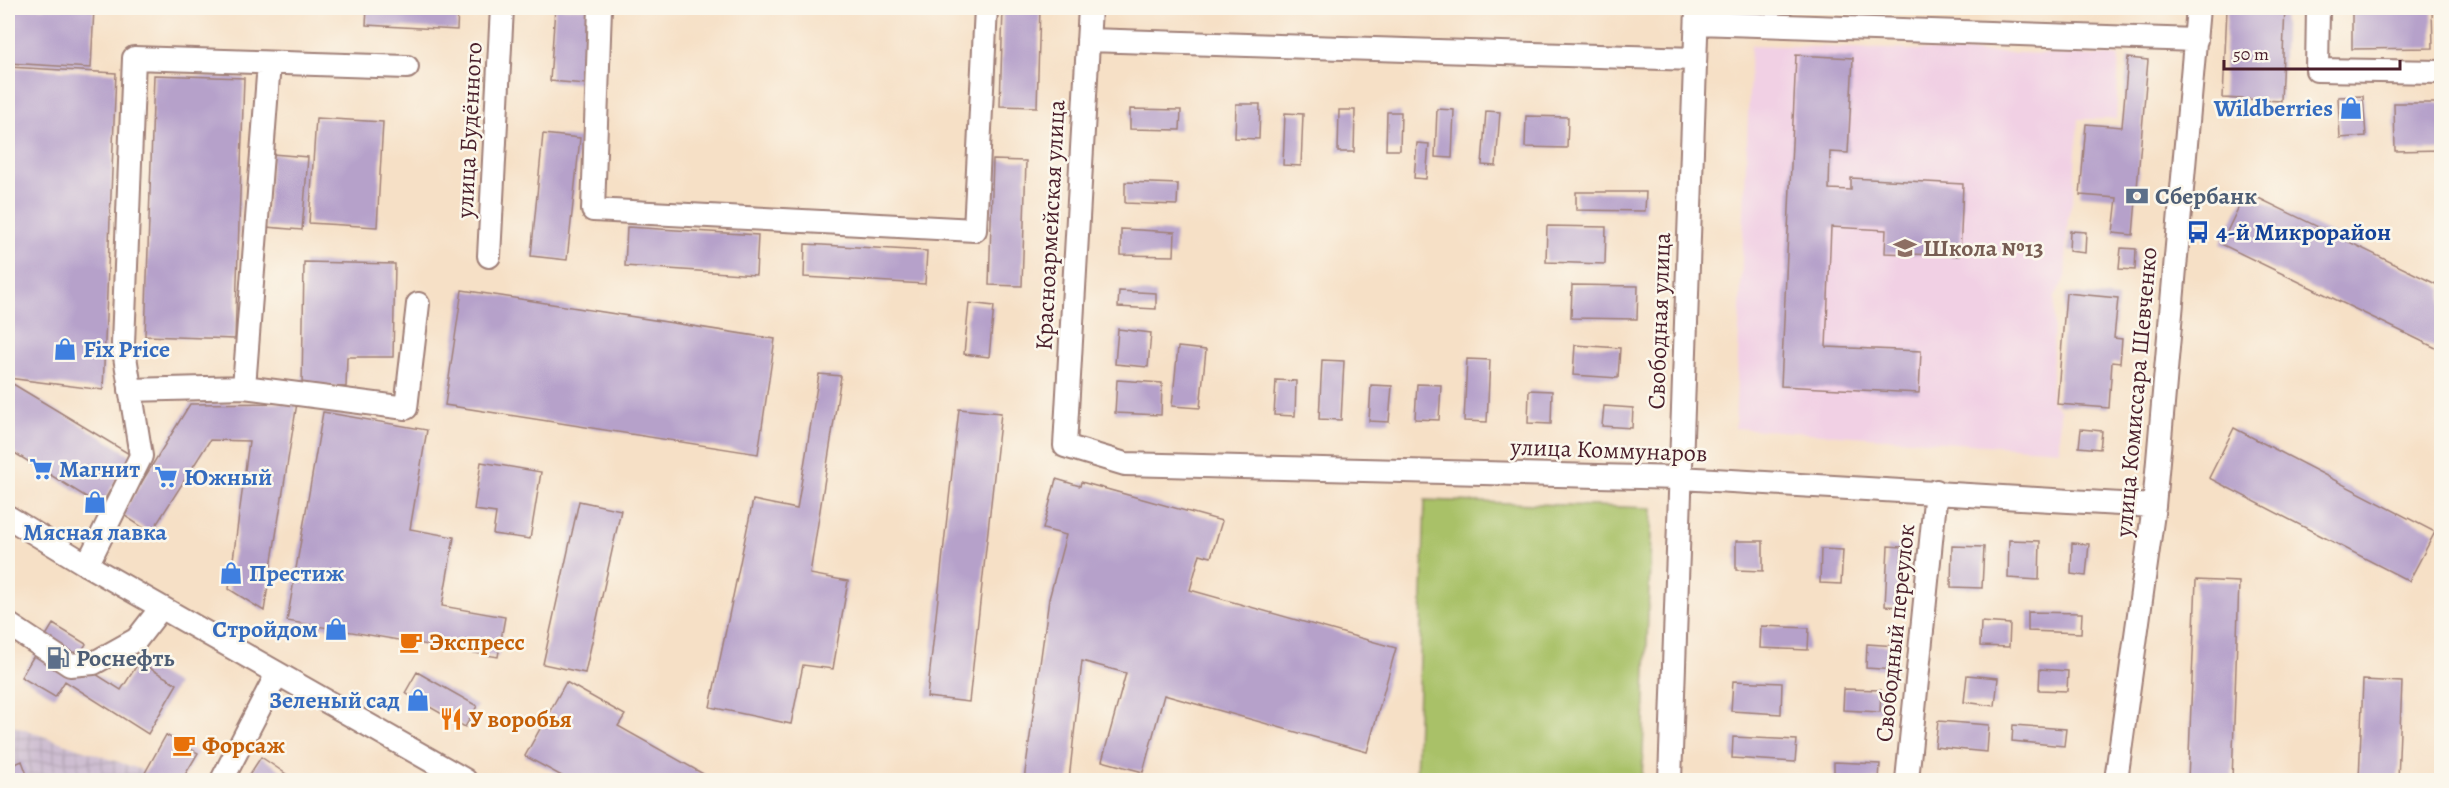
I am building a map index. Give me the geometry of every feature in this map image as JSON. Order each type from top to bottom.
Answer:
[{"type":"street","name":"улица Будённого","points":[[489,256],[502,8]]},
{"type":"street","points":[[600,8],[593,210],[975,230],[986,8]]},
{"type":"street","name":"Красноармейская улица","points":[[1065,446],[1090,8]]},
{"type":"street","name":"улица Комиссара Шевченко","points":[[2116,780],[2154,506],[2198,8]]},
{"type":"street","points":[[2318,8],[2317,70],[2442,72]]},
{"type":"street","points":[[1697,15],[2196,40]]},
{"type":"street","name":"Свободная улица","points":[[1670,780],[1697,15]]},
{"type":"street","points":[[1088,40],[1695,59]]},
{"type":"street","points":[[87,565],[141,456],[123,344],[134,58],[407,67]]},
{"type":"street","points":[[244,387],[269,63]]},
{"type":"street","points":[[130,390],[244,387],[406,408],[418,304]]},
{"type":"street","name":"улица Коммунаров","points":[[1065,446],[1125,464],[1680,478],[1936,491],[2154,506]]},
{"type":"street","name":"Свободный переулок","points":[[1906,780],[1936,491]]},
{"type":"street","points":[[8,517],[161,608],[465,780]]},
{"type":"street","points":[[8,624],[70,665],[94,663],[137,639],[161,608]]},
{"type":"street","points":[[222,780],[278,674]]},
{"type":"shaded area","name":"Школа №13","points":[[1751,45],[2119,56],[2116,119],[2078,119],[2073,198],[2068,217],[2065,279],[2055,296],[2051,400],[2060,409],[2059,450],[1735,428]]},
{"type":"shaded area","points":[[8,724],[171,780],[8,780]]},
{"type":"green space","points":[[1425,500],[1652,508],[1642,780],[1416,780]]},
{"type":"building","points":[[8,8],[94,8],[91,68],[8,63]]},
{"type":"building","points":[[367,8],[458,8],[457,30],[366,25]]},
{"type":"building","points":[[555,8],[591,8],[586,84],[550,81]]},
{"type":"building","points":[[1003,8],[1040,8],[1037,107],[1000,106]]},
{"type":"building","points":[[2227,8],[2285,8],[2281,101],[2223,98]]},
{"type":"building","points":[[2352,8],[2432,8],[2433,48],[2352,49]]},
{"type":"building","points":[[1796,55],[1853,58],[1848,153],[1830,152],[1829,189],[1851,190],[1851,178],[1963,184],[1960,256],[1885,253],[1886,230],[1831,227],[1826,347],[1921,351],[1919,393],[1781,386]]},
{"type":"building","points":[[2128,58],[2148,60],[2133,235],[2113,233],[2117,198],[2080,195],[2086,124],[2122,127]]},
{"type":"building","points":[[8,67],[116,73],[103,390],[8,378]]},
{"type":"building","points":[[154,75],[244,78],[235,339],[145,336]]},
{"type":"building","name":"Wildberries","points":[[2363,96],[2366,136],[2340,138],[2338,97]]},
{"type":"building","points":[[2394,103],[2442,103],[2442,150],[2395,151]]},
{"type":"building","points":[[1236,104],[1260,104],[1259,139],[1235,138]]},
{"type":"building","points":[[1130,109],[1181,110],[1180,130],[1130,129]]},
{"type":"building","points":[[1437,109],[1454,110],[1452,158],[1435,157]]},
{"type":"building","points":[[1339,110],[1355,110],[1354,152],[1338,152]]},
{"type":"building","points":[[1486,111],[1500,112],[1496,166],[1482,165]]},
{"type":"building","points":[[1387,112],[1401,112],[1400,150],[1386,150]]},
{"type":"building","points":[[1285,113],[1303,114],[1301,166],[1283,165]]},
{"type":"building","points":[[1526,116],[1568,117],[1567,148],[1525,147]]},
{"type":"building","points":[[316,118],[383,122],[377,227],[309,223]]},
{"type":"building","points":[[543,134],[580,138],[567,260],[531,256]]},
{"type":"building","points":[[1417,143],[1429,144],[1426,179],[1414,178]]},
{"type":"building","points":[[272,154],[308,157],[302,230],[266,227]]},
{"type":"building","points":[[993,160],[1026,161],[1022,286],[989,285]]},
{"type":"building","points":[[1125,182],[1178,184],[1177,205],[1125,203]]},
{"type":"building","points":[[1576,192],[1646,192],[1645,211],[1576,210]]},
{"type":"building","points":[[2246,192],[2442,287],[2442,351],[2221,244]]},
{"type":"building","points":[[1547,226],[1606,227],[1605,264],[1546,262]]},
{"type":"building","points":[[627,227],[758,235],[756,275],[625,266]]},
{"type":"building","points":[[1121,229],[1175,232],[1174,256],[1121,255]]},
{"type":"building","points":[[2070,231],[2086,232],[2085,253],[2069,251]]},
{"type":"building","points":[[805,244],[927,251],[925,284],[804,277]]},
{"type":"building","points":[[2121,248],[2136,249],[2135,270],[2119,269]]},
{"type":"building","points":[[304,262],[395,264],[393,357],[347,357],[346,387],[302,386]]},
{"type":"building","points":[[1572,285],[1638,286],[1637,319],[1571,318]]},
{"type":"building","points":[[462,290],[775,339],[758,454],[445,405]]},
{"type":"building","points":[[1119,291],[1156,293],[1156,309],[1118,307]]},
{"type":"building","points":[[2066,293],[2118,298],[2114,338],[2122,339],[2120,363],[2112,362],[2109,408],[2057,404]]},
{"type":"building","points":[[969,303],[994,306],[989,357],[964,354]]},
{"type":"building","points":[[1118,329],[1151,333],[1148,367],[1115,364]]},
{"type":"building","points":[[1575,345],[1620,348],[1618,378],[1573,375]]},
{"type":"building","points":[[1178,347],[1206,350],[1200,408],[1172,406]]},
{"type":"building","points":[[1467,359],[1490,360],[1487,422],[1464,421]]},
{"type":"building","points":[[1322,360],[1344,361],[1341,420],[1319,419]]},
{"type":"building","points":[[819,374],[841,376],[810,574],[848,581],[833,669],[803,665],[791,724],[710,707],[753,500],[797,509]]},
{"type":"building","points":[[1117,380],[1162,383],[1161,415],[1115,413]]},
{"type":"building","points":[[1276,380],[1296,381],[1295,416],[1274,415]]},
{"type":"building","points":[[8,381],[131,455],[101,506],[8,449]]},
{"type":"building","points":[[1417,384],[1441,385],[1439,420],[1415,419]]},
{"type":"building","points":[[1371,385],[1392,386],[1389,422],[1369,421]]},
{"type":"building","points":[[1529,390],[1552,391],[1551,424],[1528,423]]},
{"type":"building","name":"Южный","points":[[297,403],[264,611],[229,589],[249,441],[210,440],[151,533],[122,514],[190,404]]},
{"type":"building","points":[[1604,406],[1633,408],[1632,428],[1602,426]]},
{"type":"building","points":[[959,409],[1001,413],[969,702],[927,697]]},
{"type":"building","points":[[323,412],[427,430],[410,529],[454,537],[442,606],[505,617],[498,657],[287,621]]},
{"type":"building","points":[[2234,428],[2435,532],[2409,581],[2209,478]]},
{"type":"building","points":[[2081,429],[2102,431],[2100,449],[2079,447]]},
{"type":"building","points":[[481,462],[541,472],[530,539],[493,534],[496,513],[474,510]]},
{"type":"building","points":[[1056,479],[1080,486],[1081,482],[1222,521],[1211,557],[1200,554],[1190,590],[1396,648],[1367,752],[1164,695],[1143,772],[1102,761],[1126,673],[1082,661],[1069,780],[1024,780],[1049,599],[1066,535],[1043,529]]},
{"type":"building","points":[[579,501],[621,510],[585,673],[543,664]]},
{"type":"building","points":[[2009,540],[2040,541],[2039,580],[2008,578]]},
{"type":"building","points":[[1736,541],[1763,541],[1763,571],[1736,570]]},
{"type":"building","points":[[2072,543],[2089,544],[2086,576],[2071,574]]},
{"type":"building","points":[[1888,546],[1902,547],[1900,607],[1885,606]]},
{"type":"building","points":[[1952,546],[1984,547],[1982,588],[1951,587]]},
{"type":"building","points":[[1821,549],[1843,550],[1841,584],[1820,583]]},
{"type":"building","points":[[2196,580],[2239,582],[2232,780],[2188,780]]},
{"type":"building","points":[[2028,612],[2082,613],[2081,633],[2028,631]]},
{"type":"building","points":[[1981,622],[2010,624],[2009,647],[1980,646]]},
{"type":"building","points":[[53,624],[86,644],[75,661],[121,690],[139,662],[177,684],[148,734],[65,681],[55,697],[21,677]]},
{"type":"building","points":[[1761,626],[1809,628],[1808,650],[1760,648]]},
{"type":"building","points":[[1867,644],[1897,646],[1896,670],[1866,668]]},
{"type":"building","points":[[2040,669],[2068,671],[2067,691],[2039,690]]},
{"type":"building","points":[[417,672],[477,706],[465,727],[405,693]]},
{"type":"building","points":[[1967,675],[1998,678],[1995,706],[1964,702]]},
{"type":"building","points":[[2363,680],[2402,682],[2398,780],[2359,780]]},
{"type":"building","points":[[1733,681],[1782,683],[1781,714],[1731,711]]},
{"type":"building","points":[[566,682],[625,715],[618,726],[714,780],[569,780],[525,756]]},
{"type":"building","points":[[1844,689],[1881,690],[1880,712],[1843,710]]},
{"type":"building","points":[[1938,721],[1989,725],[1987,752],[1935,747]]},
{"type":"building","points":[[2013,725],[2066,729],[2064,746],[2012,741]]},
{"type":"building","points":[[166,735],[198,753],[182,780],[141,780]]},
{"type":"building","points":[[1733,737],[1797,740],[1795,762],[1732,758]]},
{"type":"building","points":[[261,757],[270,763],[295,780],[246,780]]},
{"type":"building","points":[[22,761],[29,780],[8,780],[8,767]]},
{"type":"building","points":[[1834,762],[1880,764],[1879,780],[1834,780]]},
{"type":"place","name":"Wildberries","points":[[2351,108]]},
{"type":"place","name":"Сбербанк","points":[[2137,196]]},
{"type":"place","name":"4-й Микрорайон","points":[[2198,232]]},
{"type":"place","name":"Школа №13","points":[[1905,248]]},
{"type":"place","name":"Fix Price","points":[[65,349]]},
{"type":"place","name":"Магнит","points":[[41,469]]},
{"type":"place","name":"Южный","points":[[166,477]]},
{"type":"place","name":"Мясная лавка","points":[[95,502]]},
{"type":"place","name":"Престиж","points":[[231,573]]},
{"type":"place","name":"Стройдом","points":[[336,629]]},
{"type":"place","name":"Экспресс","points":[[411,642]]},
{"type":"place","name":"Роснефть","points":[[58,658]]},
{"type":"place","name":"Зеленый сад","points":[[418,700]]},
{"type":"place","name":"У воробья","points":[[451,719]]},
{"type":"place","name":"Форсаж","points":[[184,745]]}]
